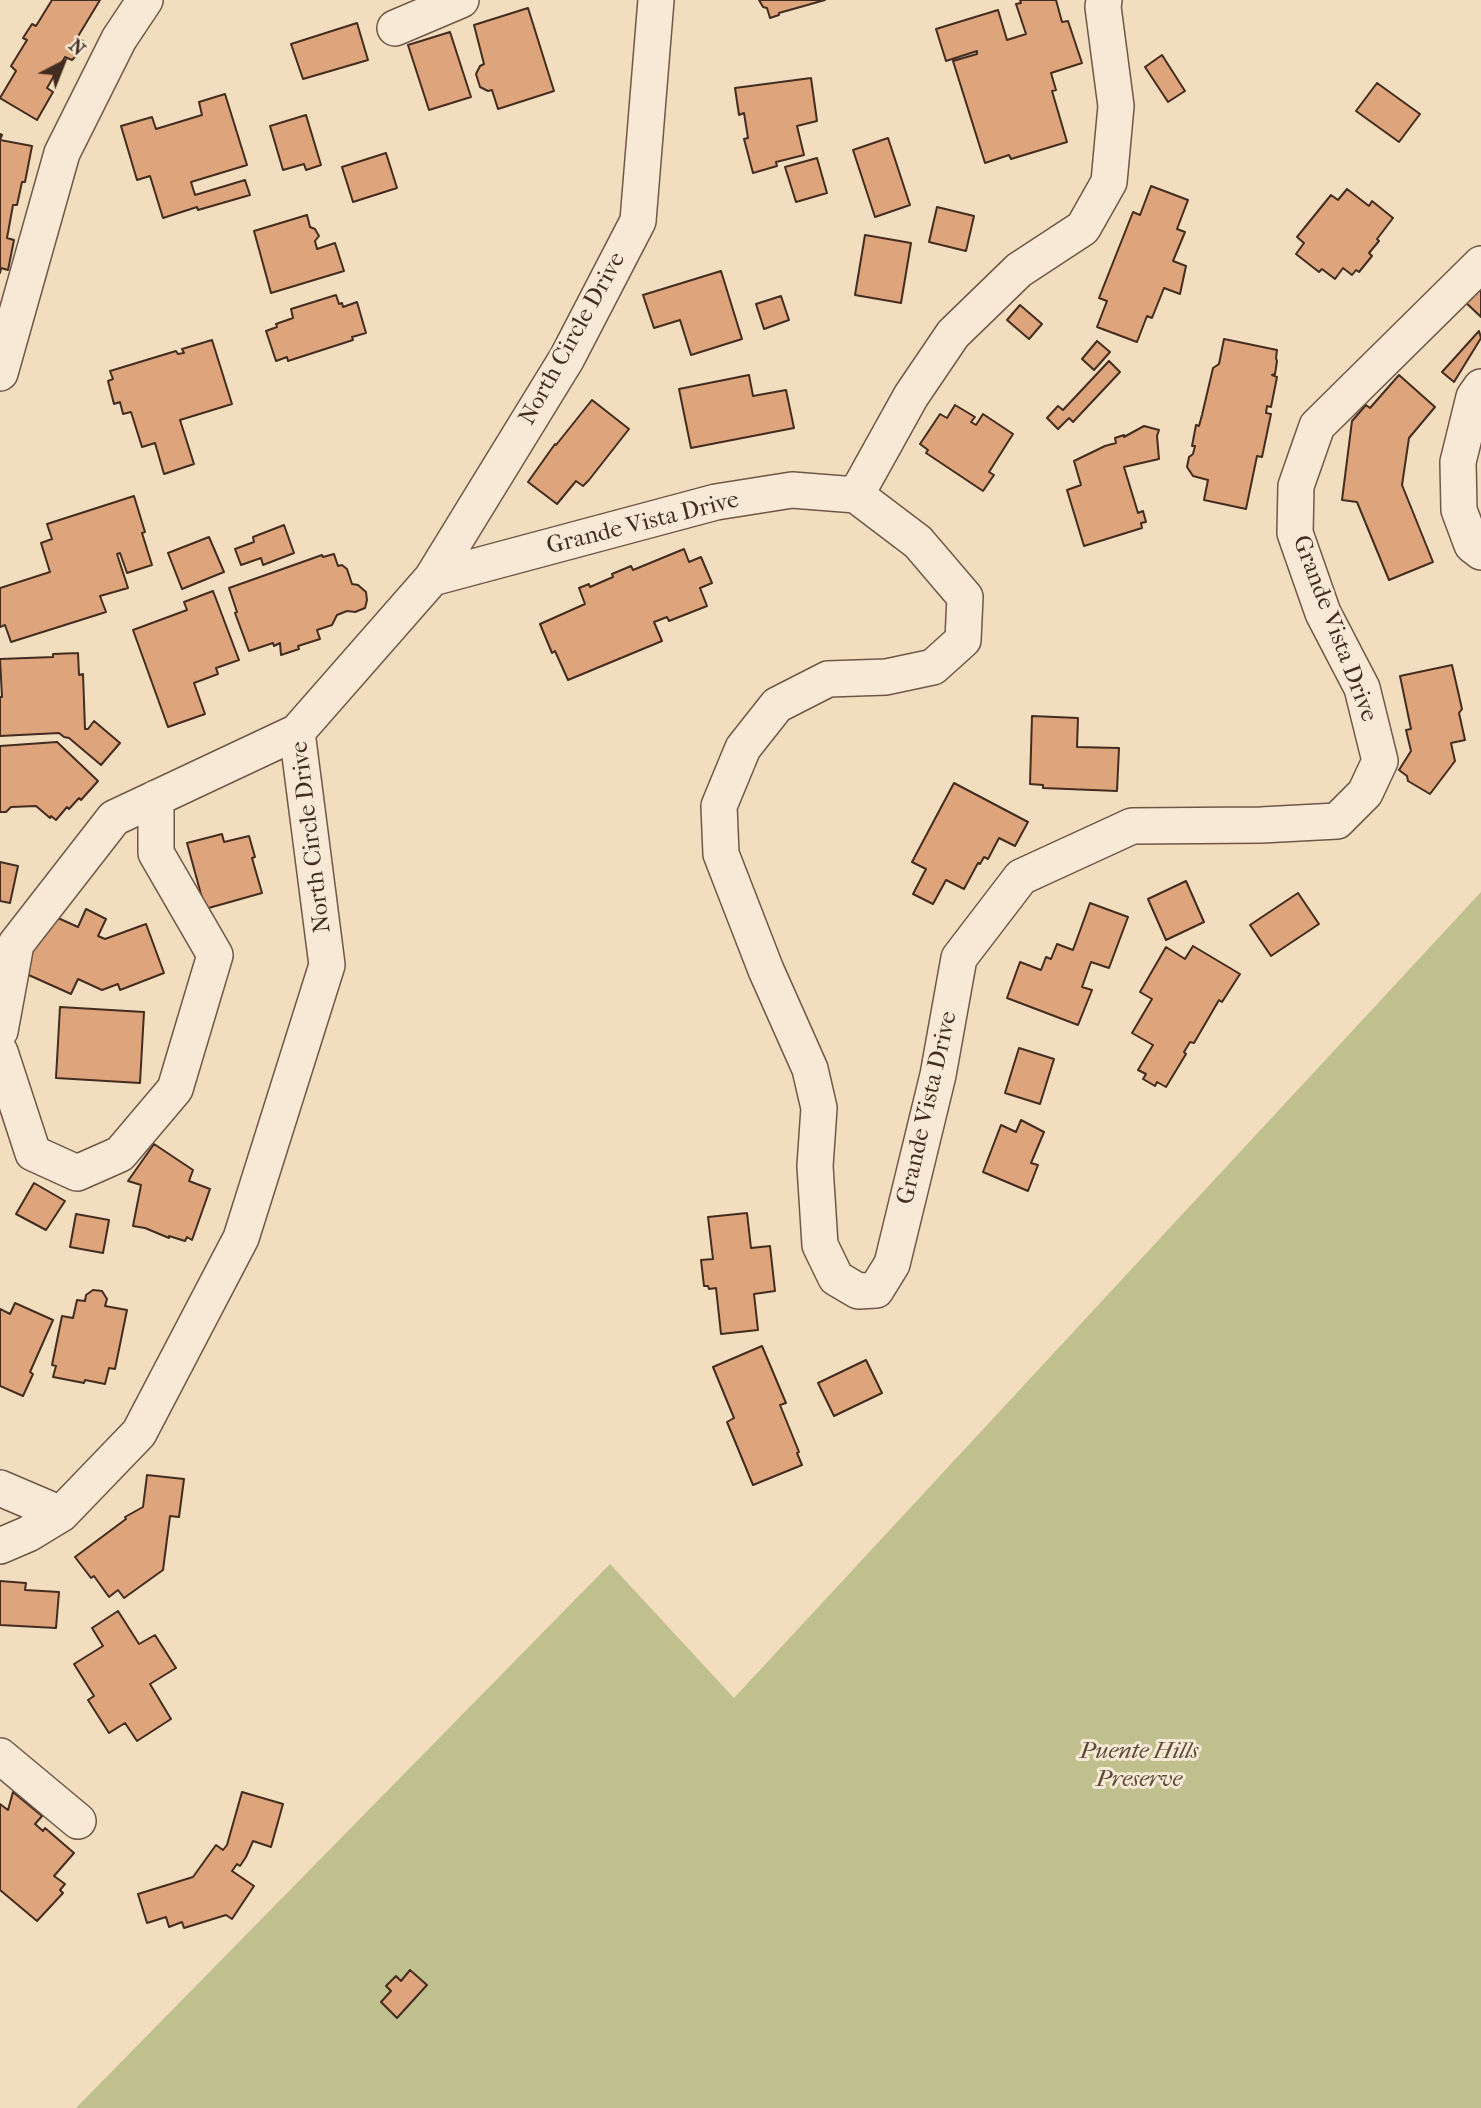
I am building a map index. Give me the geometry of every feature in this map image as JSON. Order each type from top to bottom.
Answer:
[{"type":"street","points":[[0,373],[62,153],[118,39],[145,0]]},
{"type":"street","points":[[395,28],[461,0]]},
{"type":"street","name":"North Circle Drive","points":[[0,1546],[28,1534],[61,1514],[139,1433],[241,1238],[327,965],[297,732],[432,578],[567,358],[638,221],[656,0]]},
{"type":"street","points":[[856,495],[911,396],[953,334],[1019,270],[1083,228],[1109,182],[1116,106],[1104,0]]},
{"type":"street","name":"Grande Vista Drive","points":[[432,578],[716,502],[792,490],[856,495],[918,542],[965,597],[963,640],[933,667],[886,677],[828,679],[777,705],[743,748],[719,806],[721,854],[766,970],[810,1069],[819,1108],[815,1166],[821,1245],[836,1278],[858,1291],[876,1290],[892,1264],[938,1074],[959,958],[1021,877],[1132,826],[1261,825],[1337,821],[1365,793],[1380,761],[1362,688],[1323,613],[1295,533],[1296,486],[1317,426],[1481,264]]},
{"type":"street","points":[[1481,387],[1474,397],[1458,462],[1459,510],[1472,545],[1481,552]]},
{"type":"street","points":[[0,1031],[16,944],[114,818],[297,732]]},
{"type":"street","points":[[0,1052],[33,1153],[77,1173],[120,1154],[175,1089],[215,955],[156,853],[156,798]]},
{"type":"street","points":[[0,1488],[61,1514]]},
{"type":"street","points":[[0,1756],[78,1821]]},
{"type":"green space","name":"Puente Hills Preserve","points":[[1481,892],[1481,2108],[76,2108],[610,1564],[734,1698]]},
{"type":"building","points":[[52,0],[100,0],[77,38],[83,41],[80,52],[72,60],[65,57],[47,88],[53,92],[37,120],[0,98],[16,71],[11,66],[27,40],[23,38],[32,24],[36,26]]},
{"type":"building","points":[[759,0],[825,0],[770,18],[767,8],[763,7]]},
{"type":"building","points":[[1020,0],[1056,0],[1062,22],[1068,21],[1082,63],[1051,73],[1056,90],[1052,91],[1067,142],[1011,159],[1009,155],[985,163],[953,61],[977,54],[977,51],[946,61],[936,29],[998,10],[1007,40],[1026,34],[1016,4],[1021,3]]},
{"type":"building","points":[[528,8],[554,91],[498,109],[492,90],[480,87],[476,74],[484,64],[474,25]]},
{"type":"building","points":[[357,23],[368,60],[303,79],[291,44]]},
{"type":"building","points":[[450,32],[471,97],[429,110],[408,45]]},
{"type":"building","points":[[1162,55],[1185,91],[1168,102],[1145,67]]},
{"type":"building","points":[[811,78],[817,121],[797,126],[804,155],[776,162],[777,166],[753,173],[744,139],[748,138],[744,113],[739,115],[735,88]]},
{"type":"building","points":[[1377,83],[1420,114],[1399,142],[1356,111]]},
{"type":"building","points":[[225,94],[247,165],[191,182],[195,195],[245,180],[250,195],[163,218],[150,176],[137,180],[121,126],[152,117],[156,129],[202,115],[199,102]]},
{"type":"building","points":[[306,115],[321,165],[306,170],[304,164],[283,170],[270,126]]},
{"type":"building","points":[[888,138],[910,205],[875,217],[853,150]]},
{"type":"building","points":[[0,140],[32,146],[25,182],[22,182],[17,205],[13,205],[7,238],[14,240],[8,270],[1,268],[0,273]]},
{"type":"building","points":[[386,153],[397,188],[353,202],[342,167]]},
{"type":"building","points":[[817,158],[827,193],[796,202],[785,167]]},
{"type":"building","points":[[1151,186],[1188,200],[1177,229],[1185,232],[1173,261],[1186,266],[1180,294],[1164,288],[1152,318],[1147,316],[1137,342],[1097,327],[1107,301],[1099,298],[1133,212],[1140,215]]},
{"type":"building","points":[[1347,189],[1369,206],[1372,201],[1393,218],[1369,253],[1372,256],[1359,272],[1356,270],[1352,275],[1343,268],[1335,279],[1322,269],[1319,272],[1296,254],[1304,243],[1297,237],[1331,195],[1338,200]]},
{"type":"building","points":[[937,207],[974,216],[966,251],[929,242]]},
{"type":"building","points":[[307,215],[310,227],[315,229],[319,236],[315,241],[317,249],[335,243],[344,271],[271,293],[254,231]]},
{"type":"building","points":[[865,235],[911,243],[901,303],[855,295]]},
{"type":"building","points":[[721,271],[742,339],[691,355],[680,320],[654,328],[643,295]]},
{"type":"building","points":[[1481,281],[1481,317],[1462,299]]},
{"type":"building","points":[[336,295],[343,307],[357,302],[366,333],[352,337],[353,340],[288,361],[287,357],[276,361],[266,331],[293,318],[291,309]]},
{"type":"building","points":[[781,296],[789,320],[764,329],[756,304]]},
{"type":"building","points":[[1020,305],[1042,324],[1029,339],[1007,320]]},
{"type":"building","points":[[1479,331],[1481,338],[1454,382],[1442,372]]},
{"type":"building","points":[[1224,339],[1277,350],[1275,374],[1272,375],[1277,377],[1271,407],[1267,406],[1266,413],[1271,414],[1262,457],[1257,456],[1246,509],[1204,500],[1208,480],[1193,476],[1187,467],[1195,446],[1192,446],[1196,425],[1199,426],[1213,368],[1219,364]]},
{"type":"building","points":[[212,340],[232,404],[180,420],[194,464],[164,474],[155,443],[142,447],[131,412],[123,414],[120,402],[114,404],[108,381],[113,379],[110,371],[176,351],[178,354],[184,353],[182,349]]},
{"type":"building","points":[[1097,341],[1110,352],[1094,370],[1082,359]]},
{"type":"building","points":[[1109,361],[1120,372],[1073,422],[1069,418],[1058,429],[1047,418],[1058,406],[1063,410]]},
{"type":"building","points":[[749,375],[753,396],[786,390],[794,428],[691,448],[679,389]]},
{"type":"building","points":[[1399,375],[1435,407],[1409,438],[1402,485],[1433,562],[1389,580],[1357,502],[1342,500],[1352,421],[1366,405],[1370,408]]},
{"type":"building","points":[[592,400],[629,429],[589,480],[583,486],[576,481],[557,504],[528,482]]},
{"type":"building","points":[[955,405],[975,417],[971,422],[976,425],[983,414],[1013,434],[989,472],[994,475],[983,491],[926,453],[928,450],[920,444],[940,414],[947,418]]},
{"type":"building","points":[[1144,426],[1159,430],[1159,459],[1124,467],[1138,513],[1143,511],[1146,522],[1141,523],[1142,528],[1084,546],[1067,490],[1081,485],[1074,461],[1116,443],[1115,438],[1124,437]]},
{"type":"building","points":[[134,496],[152,565],[127,573],[120,553],[117,554],[128,588],[100,596],[106,612],[11,642],[5,625],[0,627],[0,588],[50,572],[41,543],[52,539],[47,524]]},
{"type":"building","points":[[284,525],[294,553],[263,565],[261,558],[241,565],[235,549],[254,542],[253,537]]},
{"type":"building","points":[[209,537],[224,572],[182,589],[168,553]]},
{"type":"building","points":[[684,549],[689,562],[701,557],[712,583],[700,588],[707,606],[669,621],[667,617],[654,622],[662,641],[568,680],[555,651],[552,653],[540,624],[585,604],[579,588],[589,584],[590,587],[631,566],[633,570]]},
{"type":"building","points":[[334,554],[338,566],[342,565],[347,569],[352,584],[358,585],[366,592],[365,608],[337,615],[332,625],[317,630],[320,639],[298,646],[299,649],[281,655],[280,643],[274,646],[273,643],[249,651],[229,588],[322,555]]},
{"type":"building","points":[[213,591],[239,660],[216,668],[218,674],[194,683],[205,714],[168,727],[133,630],[187,610],[184,602]]},
{"type":"building","points":[[78,653],[79,675],[83,674],[85,729],[94,721],[120,743],[101,765],[59,733],[0,736],[0,659]]},
{"type":"building","points":[[1452,665],[1462,709],[1459,713],[1465,740],[1451,743],[1455,761],[1430,794],[1408,781],[1407,776],[1399,770],[1411,751],[1406,730],[1411,729],[1400,676]]},
{"type":"building","points":[[1032,716],[1078,718],[1077,747],[1119,748],[1117,791],[1043,788],[1043,785],[1030,784]]},
{"type":"building","points":[[57,742],[98,781],[81,800],[79,798],[69,809],[67,807],[56,820],[36,806],[11,807],[6,812],[0,812],[0,746]]},
{"type":"building","points":[[954,783],[1028,822],[1015,846],[999,838],[988,859],[984,857],[980,864],[978,863],[964,889],[946,880],[933,904],[913,894],[926,869],[912,862]]},
{"type":"building","points":[[222,834],[224,842],[249,836],[262,893],[205,909],[187,843]]},
{"type":"building","points":[[0,862],[18,866],[10,903],[0,901]]},
{"type":"building","points":[[1186,881],[1204,922],[1166,940],[1148,899]]},
{"type":"building","points":[[1298,893],[1319,924],[1271,956],[1250,925]]},
{"type":"building","points":[[1090,903],[1128,917],[1109,968],[1091,962],[1082,987],[1092,990],[1078,1025],[1007,998],[1020,962],[1041,970],[1046,957],[1051,959],[1057,944],[1073,950]]},
{"type":"building","points":[[86,909],[106,919],[98,936],[105,939],[146,924],[164,973],[120,990],[118,984],[102,990],[78,979],[71,994],[22,972],[49,914],[78,927]]},
{"type":"building","points":[[1193,946],[1240,974],[1222,1002],[1219,1000],[1194,1043],[1190,1042],[1184,1052],[1186,1054],[1166,1087],[1157,1082],[1155,1086],[1143,1079],[1146,1074],[1138,1070],[1153,1045],[1132,1033],[1152,999],[1140,992],[1166,947],[1185,959]]},
{"type":"building","points":[[60,1007],[144,1012],[140,1083],[56,1078]]},
{"type":"building","points":[[1019,1048],[1054,1059],[1040,1104],[1005,1093]]},
{"type":"building","points":[[1021,1120],[1044,1132],[1031,1163],[1038,1165],[1028,1191],[983,1172],[1001,1125],[1016,1132]]},
{"type":"building","points":[[154,1144],[193,1170],[189,1181],[210,1189],[192,1240],[187,1237],[185,1241],[169,1238],[133,1226],[141,1185],[128,1181]]},
{"type":"building","points":[[34,1183],[65,1201],[46,1230],[16,1214]]},
{"type":"building","points":[[747,1213],[751,1248],[770,1246],[775,1291],[754,1294],[758,1330],[721,1334],[716,1288],[709,1289],[704,1286],[701,1260],[713,1259],[708,1217]]},
{"type":"building","points":[[76,1214],[109,1220],[103,1253],[70,1247]]},
{"type":"building","points":[[93,1290],[102,1291],[107,1299],[105,1306],[127,1310],[115,1369],[109,1368],[105,1384],[53,1377],[56,1366],[52,1365],[62,1316],[73,1318],[77,1300],[85,1301],[86,1295]]},
{"type":"building","points":[[15,1303],[53,1320],[30,1372],[33,1374],[23,1396],[0,1386],[0,1309],[10,1314]]},
{"type":"building","points":[[762,1346],[786,1403],[780,1405],[802,1465],[753,1485],[727,1422],[734,1418],[713,1367]]},
{"type":"building","points":[[866,1360],[882,1393],[834,1416],[818,1383]]},
{"type":"building","points":[[147,1475],[184,1479],[179,1517],[170,1516],[163,1570],[124,1598],[118,1590],[109,1597],[94,1576],[91,1578],[75,1557],[126,1519],[125,1517],[143,1507]]},
{"type":"building","points":[[0,1581],[26,1583],[25,1590],[59,1592],[56,1628],[0,1625]]},
{"type":"building","points":[[118,1611],[139,1644],[155,1635],[176,1668],[150,1684],[171,1719],[137,1741],[125,1723],[109,1733],[88,1700],[94,1696],[74,1664],[103,1646],[92,1628]]},
{"type":"building","points":[[13,1792],[42,1816],[35,1824],[43,1831],[45,1828],[74,1853],[54,1876],[65,1884],[60,1890],[63,1893],[37,1921],[0,1890],[0,1804],[8,1810]]},
{"type":"building","points":[[242,1792],[283,1804],[271,1847],[253,1841],[240,1866],[237,1864],[232,1871],[254,1886],[232,1919],[226,1915],[184,1928],[182,1922],[169,1927],[166,1917],[147,1923],[138,1894],[193,1877],[216,1845],[223,1850],[227,1845]]},
{"type":"building","points":[[410,1970],[427,1985],[397,2018],[381,2002],[391,1991],[386,1986],[396,1976],[401,1981]]}]
